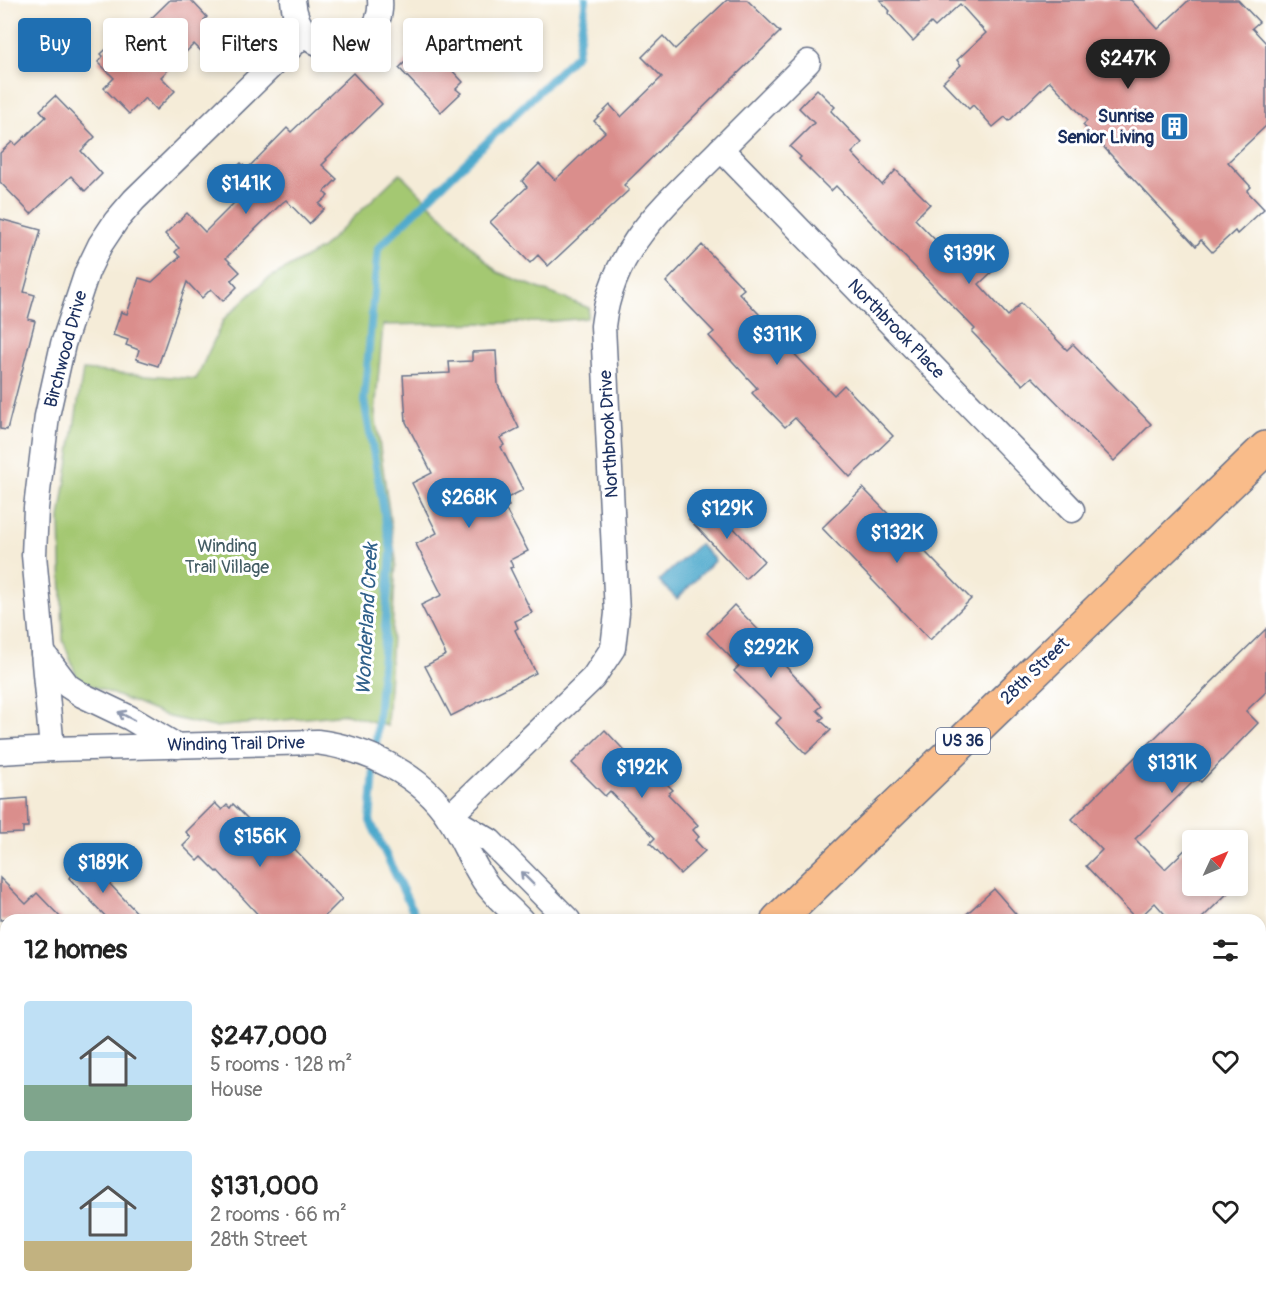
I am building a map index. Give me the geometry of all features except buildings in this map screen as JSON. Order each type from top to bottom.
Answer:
[{"type":"highway","name":"28th Street","points":[[784,914],[1266,448]]},
{"type":"street","points":[[293,0],[294,17],[304,34],[320,45],[340,48],[359,42],[373,29],[381,11],[380,0]]},
{"type":"street","name":"Birchwood Drive","points":[[52,749],[34,555],[36,508],[47,416],[63,344],[87,272],[100,245],[134,200],[304,34]]},
{"type":"street","name":"Northbrook Drive","points":[[449,817],[593,678],[613,648],[617,613],[603,326],[609,291],[626,254],[650,220],[808,62]]},
{"type":"street","name":"Northbrook Place","points":[[721,149],[1071,510]]},
{"type":"street","points":[[43,653],[68,686],[130,718],[177,746]]},
{"type":"street","name":"Winding Trail Drive","points":[[0,752],[316,742],[337,745],[402,771],[426,790],[449,817],[484,881],[515,914]]},
{"type":"street","name":"Winding Trail Drive","points":[[449,817],[490,841],[562,914]]},
{"type":"green space","name":"Winding Trail Village","points":[[400,173],[497,272],[589,308],[587,318],[543,322],[383,325],[375,413],[396,560],[387,726],[347,714],[214,727],[169,717],[78,680],[63,640],[60,518],[83,370],[196,379],[224,319],[266,280],[322,248]]},
{"type":"water","points":[[699,544],[715,560],[677,599],[659,581]]},
{"type":"waterway","name":"Wonderland Creek","points":[[414,914],[370,821],[391,551],[364,400],[378,248],[577,54],[586,0]]},
{"type":"place","name":"Sunrise Senior Living","points":[[1175,126]]}]
